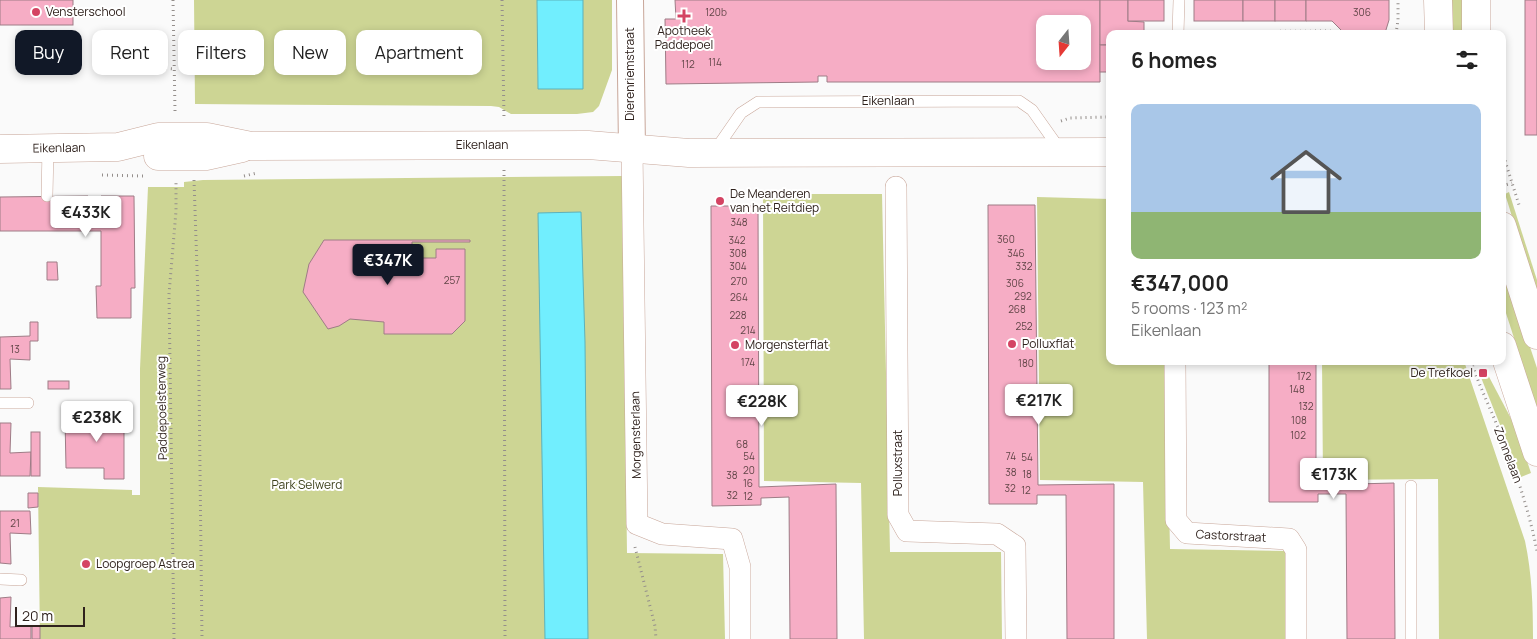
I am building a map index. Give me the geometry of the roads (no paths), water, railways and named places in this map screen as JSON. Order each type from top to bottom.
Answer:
[{"type":"main road","points":[[1438,0],[1439,30]]},
{"type":"main road","points":[[1476,0],[1476,30]]},
{"type":"main road","name":"Eikenlaan","points":[[118,147],[158,137],[207,137],[251,146],[588,145],[678,153],[1106,152]]},
{"type":"main road","name":"Eikenlaan","points":[[0,148],[118,147],[160,156],[185,166],[206,156],[251,146]]},
{"type":"main road","points":[[1506,238],[1537,335]]},
{"type":"main road","points":[[1506,358],[1537,452]]},
{"type":"street","name":"Dierenriemstraat","points":[[630,0],[632,148]]},
{"type":"street","name":"Morgensterlaan","points":[[632,148],[637,524],[662,534],[732,539],[740,567],[740,639]]},
{"type":"street","name":"Polluxstraat","points":[[896,187],[898,515],[907,531],[997,534],[1015,546],[1016,639]]},
{"type":"street","name":"Castorstraat","points":[[1175,365],[1176,520],[1188,533],[1289,539],[1296,550],[1296,639]]},
{"type":"lane","points":[[1178,30],[1179,0]]},
{"type":"lane","name":"Eikenlaan","points":[[713,153],[741,113],[758,102],[1019,100],[1032,110],[1062,152]]},
{"type":"lane","points":[[47,196],[48,148]]},
{"type":"lane","points":[[0,403],[28,404]]},
{"type":"lane","points":[[1411,486],[1411,639]]},
{"type":"lane","points":[[0,580],[21,580]]},
{"type":"water","points":[[537,0],[583,0],[583,89],[538,89]]},
{"type":"water","points":[[581,212],[585,342],[588,639],[545,639],[538,213]]},
{"type":"place","name":"Vensterschool","points":[[36,12]]},
{"type":"place","name":"Apotheek Paddepoel","points":[[684,16]]},
{"type":"place","name":"De Meanderen van het Reitdiep","points":[[720,201]]},
{"type":"place","name":"Polluxflat","points":[[1012,344]]},
{"type":"place","name":"Morgensterflat","points":[[735,345]]},
{"type":"place","name":"De Trefkoel","points":[[1483,373]]},
{"type":"place","name":"Loopgroep Astrea","points":[[86,564]]},
{"type":"park label","name":"Park Selwerd","points":[[307,485]]}]
